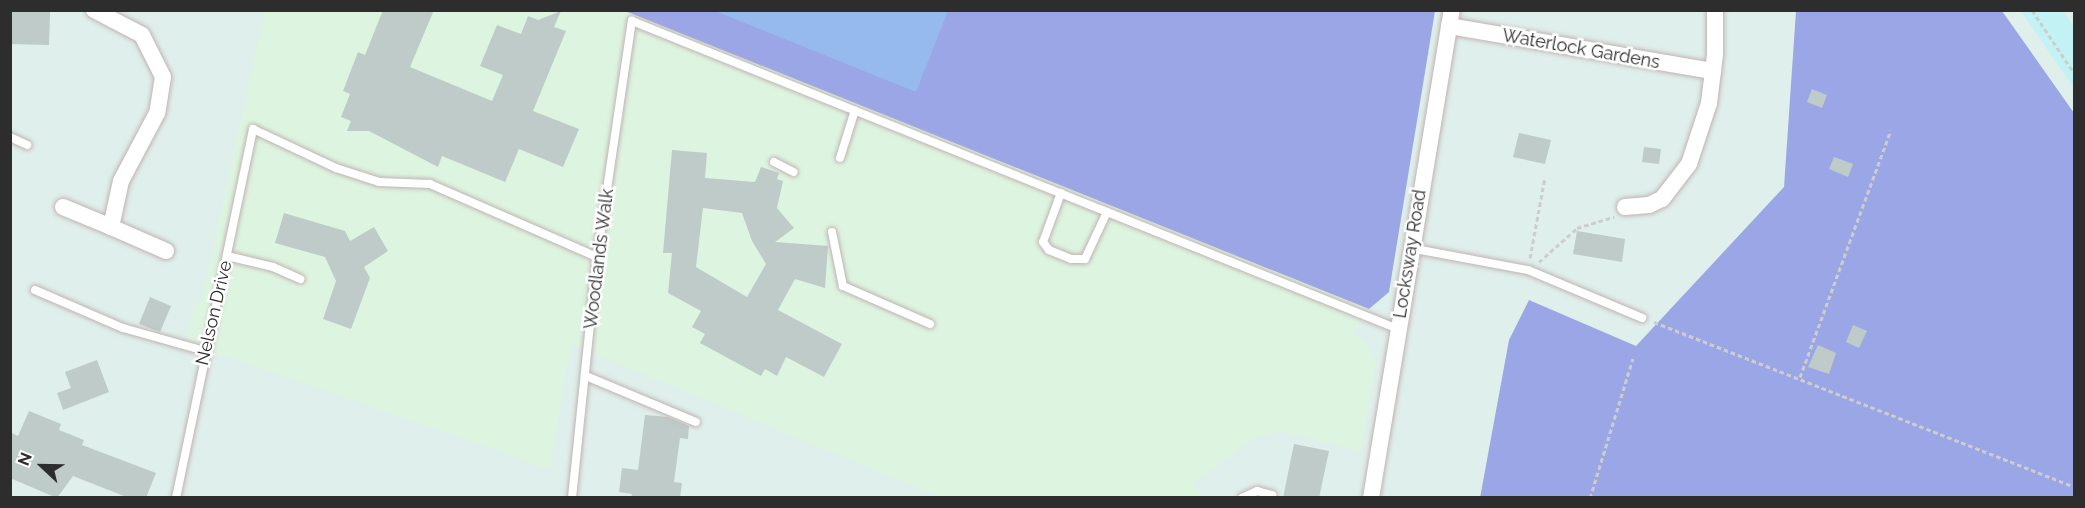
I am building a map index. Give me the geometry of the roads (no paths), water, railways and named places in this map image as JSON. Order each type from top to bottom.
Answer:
[{"type":"street","points":[[94,10],[115,15],[142,35],[163,77],[157,113],[121,182],[111,227]]},
{"type":"street","points":[[1625,207],[1656,202],[1679,181],[1700,136],[1713,71],[1715,10]]},
{"type":"street","name":"Waterlock Gardens","points":[[1450,18],[1713,71]]},
{"type":"street","name":"Locksway Road","points":[[1371,498],[1410,248],[1450,18]]},
{"type":"street","points":[[63,207],[166,251]]},
{"type":"lane","name":"Woodlands Walk","points":[[572,498],[597,257],[632,21],[855,110]]},
{"type":"lane","points":[[840,158],[855,110],[1398,329]]},
{"type":"lane","name":"Nelson Drive","points":[[176,498],[204,351],[227,256],[253,129],[336,168],[379,182],[430,184],[546,232],[597,257]]},
{"type":"lane","points":[[10,137],[27,145]]},
{"type":"lane","points":[[774,162],[794,172]]},
{"type":"lane","points":[[1061,193],[1043,242],[1049,250],[1071,259],[1085,259],[1107,212]]},
{"type":"lane","points":[[832,232],[843,286],[930,324]]},
{"type":"lane","points":[[1410,248],[1528,270],[1642,318]]},
{"type":"lane","points":[[227,256],[273,267],[300,279]]},
{"type":"lane","points":[[35,290],[123,328],[204,351]]},
{"type":"lane","points":[[586,376],[696,422]]},
{"type":"lane","points":[[1242,498],[1257,491],[1272,495]]}]
